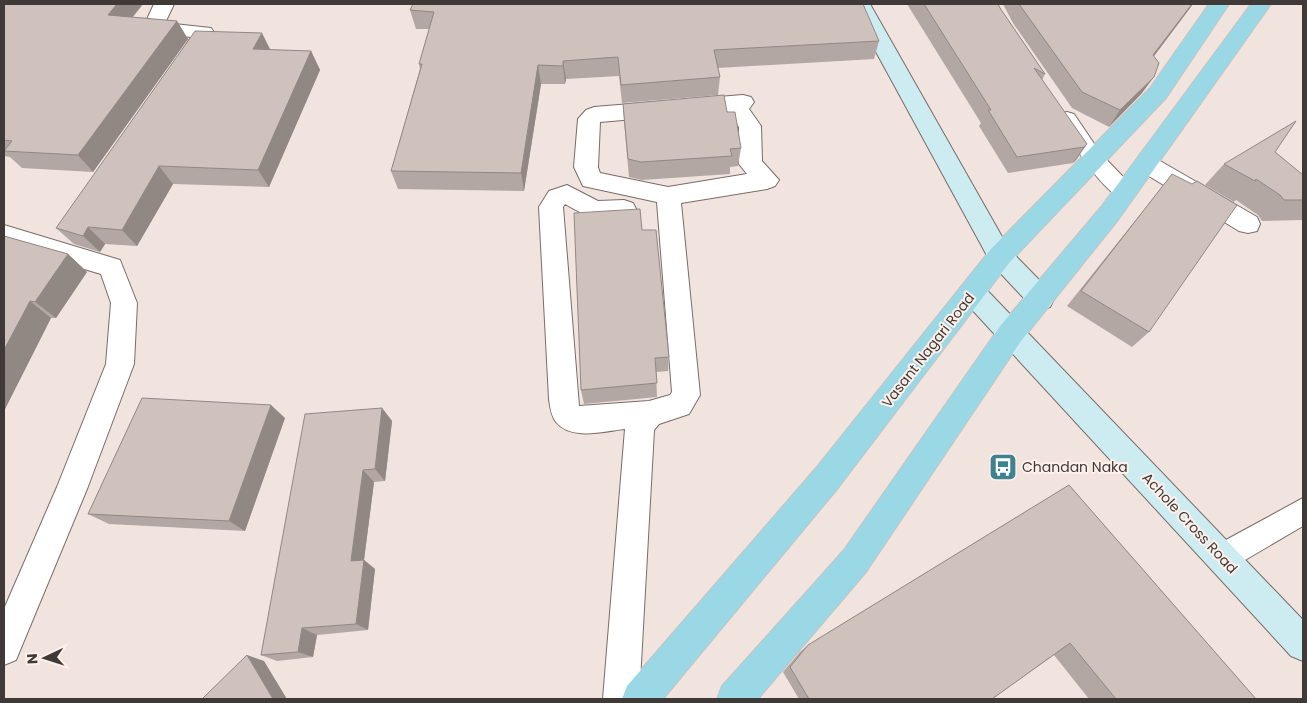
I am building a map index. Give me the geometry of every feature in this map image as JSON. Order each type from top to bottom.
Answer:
[{"type":"main road","name":"Vasant Nagari Road","points":[[640,699],[827,478],[1000,256],[1158,93],[1219,4]]},
{"type":"main road","points":[[736,699],[856,561],[1011,333],[1041,299],[1147,164],[1261,4]]},
{"type":"street","points":[[164,4],[152,28],[204,32],[180,70]]},
{"type":"street","points":[[860,4],[1000,256],[1041,299]]},
{"type":"street","points":[[743,102],[738,110],[750,126],[752,164],[767,180],[668,196],[591,180],[586,167],[589,119],[599,114],[743,102]]},
{"type":"street","points":[[1147,164],[1248,224]]},
{"type":"street","points":[[624,209],[594,210],[567,194],[558,197],[551,207],[563,400],[566,413],[576,420],[649,414],[679,405],[686,395],[668,196]]},
{"type":"street","points":[[4,235],[60,242],[111,267],[124,303],[120,364],[72,489],[4,648]]},
{"type":"street","name":"Achole Cross Road","points":[[973,293],[1303,644]]},
{"type":"street","points":[[621,699],[640,426],[649,414]]},
{"type":"lane","points":[[1057,104],[1094,159],[1125,191]]},
{"type":"lane","points":[[1222,557],[1303,510]]},
{"type":"building","points":[[4,4],[117,4],[108,15],[177,21],[78,155],[4,151],[12,141],[4,140]]},
{"type":"building","points":[[413,4],[863,4],[879,41],[714,50],[720,77],[621,85],[618,57],[563,61],[563,66],[538,65],[521,173],[391,171],[422,64],[419,64],[434,12],[410,10]]},
{"type":"building","points":[[924,4],[998,4],[1045,74],[1034,68],[1087,144],[1084,147],[1017,157],[988,110],[991,110]]},
{"type":"building","points":[[1019,4],[1192,4],[1153,55],[1159,63],[1154,77],[1120,110],[1082,92]]},
{"type":"building","points":[[195,31],[262,33],[253,49],[311,51],[258,170],[159,166],[122,230],[88,227],[83,236],[56,228]]},
{"type":"building","points":[[724,95],[727,112],[735,112],[741,148],[730,149],[732,156],[641,162],[628,159],[623,104]]},
{"type":"building","points":[[1296,121],[1275,152],[1303,175],[1303,200],[1284,200],[1280,195],[1256,179],[1255,181],[1224,164]]},
{"type":"building","points":[[1172,174],[1192,184],[1197,181],[1237,205],[1149,332],[1081,291]]},
{"type":"building","points":[[640,209],[642,230],[656,230],[669,357],[655,358],[657,383],[581,390],[574,213]]},
{"type":"building","points":[[4,236],[68,254],[35,302],[30,301],[4,350]]},
{"type":"building","points":[[142,398],[271,405],[229,521],[88,514]]},
{"type":"building","points":[[382,408],[375,469],[363,470],[351,561],[364,560],[356,624],[302,628],[298,652],[261,655],[305,414]]},
{"type":"building","points":[[1069,485],[1256,699],[1116,699],[1070,643],[992,699],[809,699],[790,667],[808,645]]},
{"type":"building","points":[[247,655],[273,699],[202,699]]},
{"type":"place","name":"Chandan Naka","points":[[1003,467]]}]
